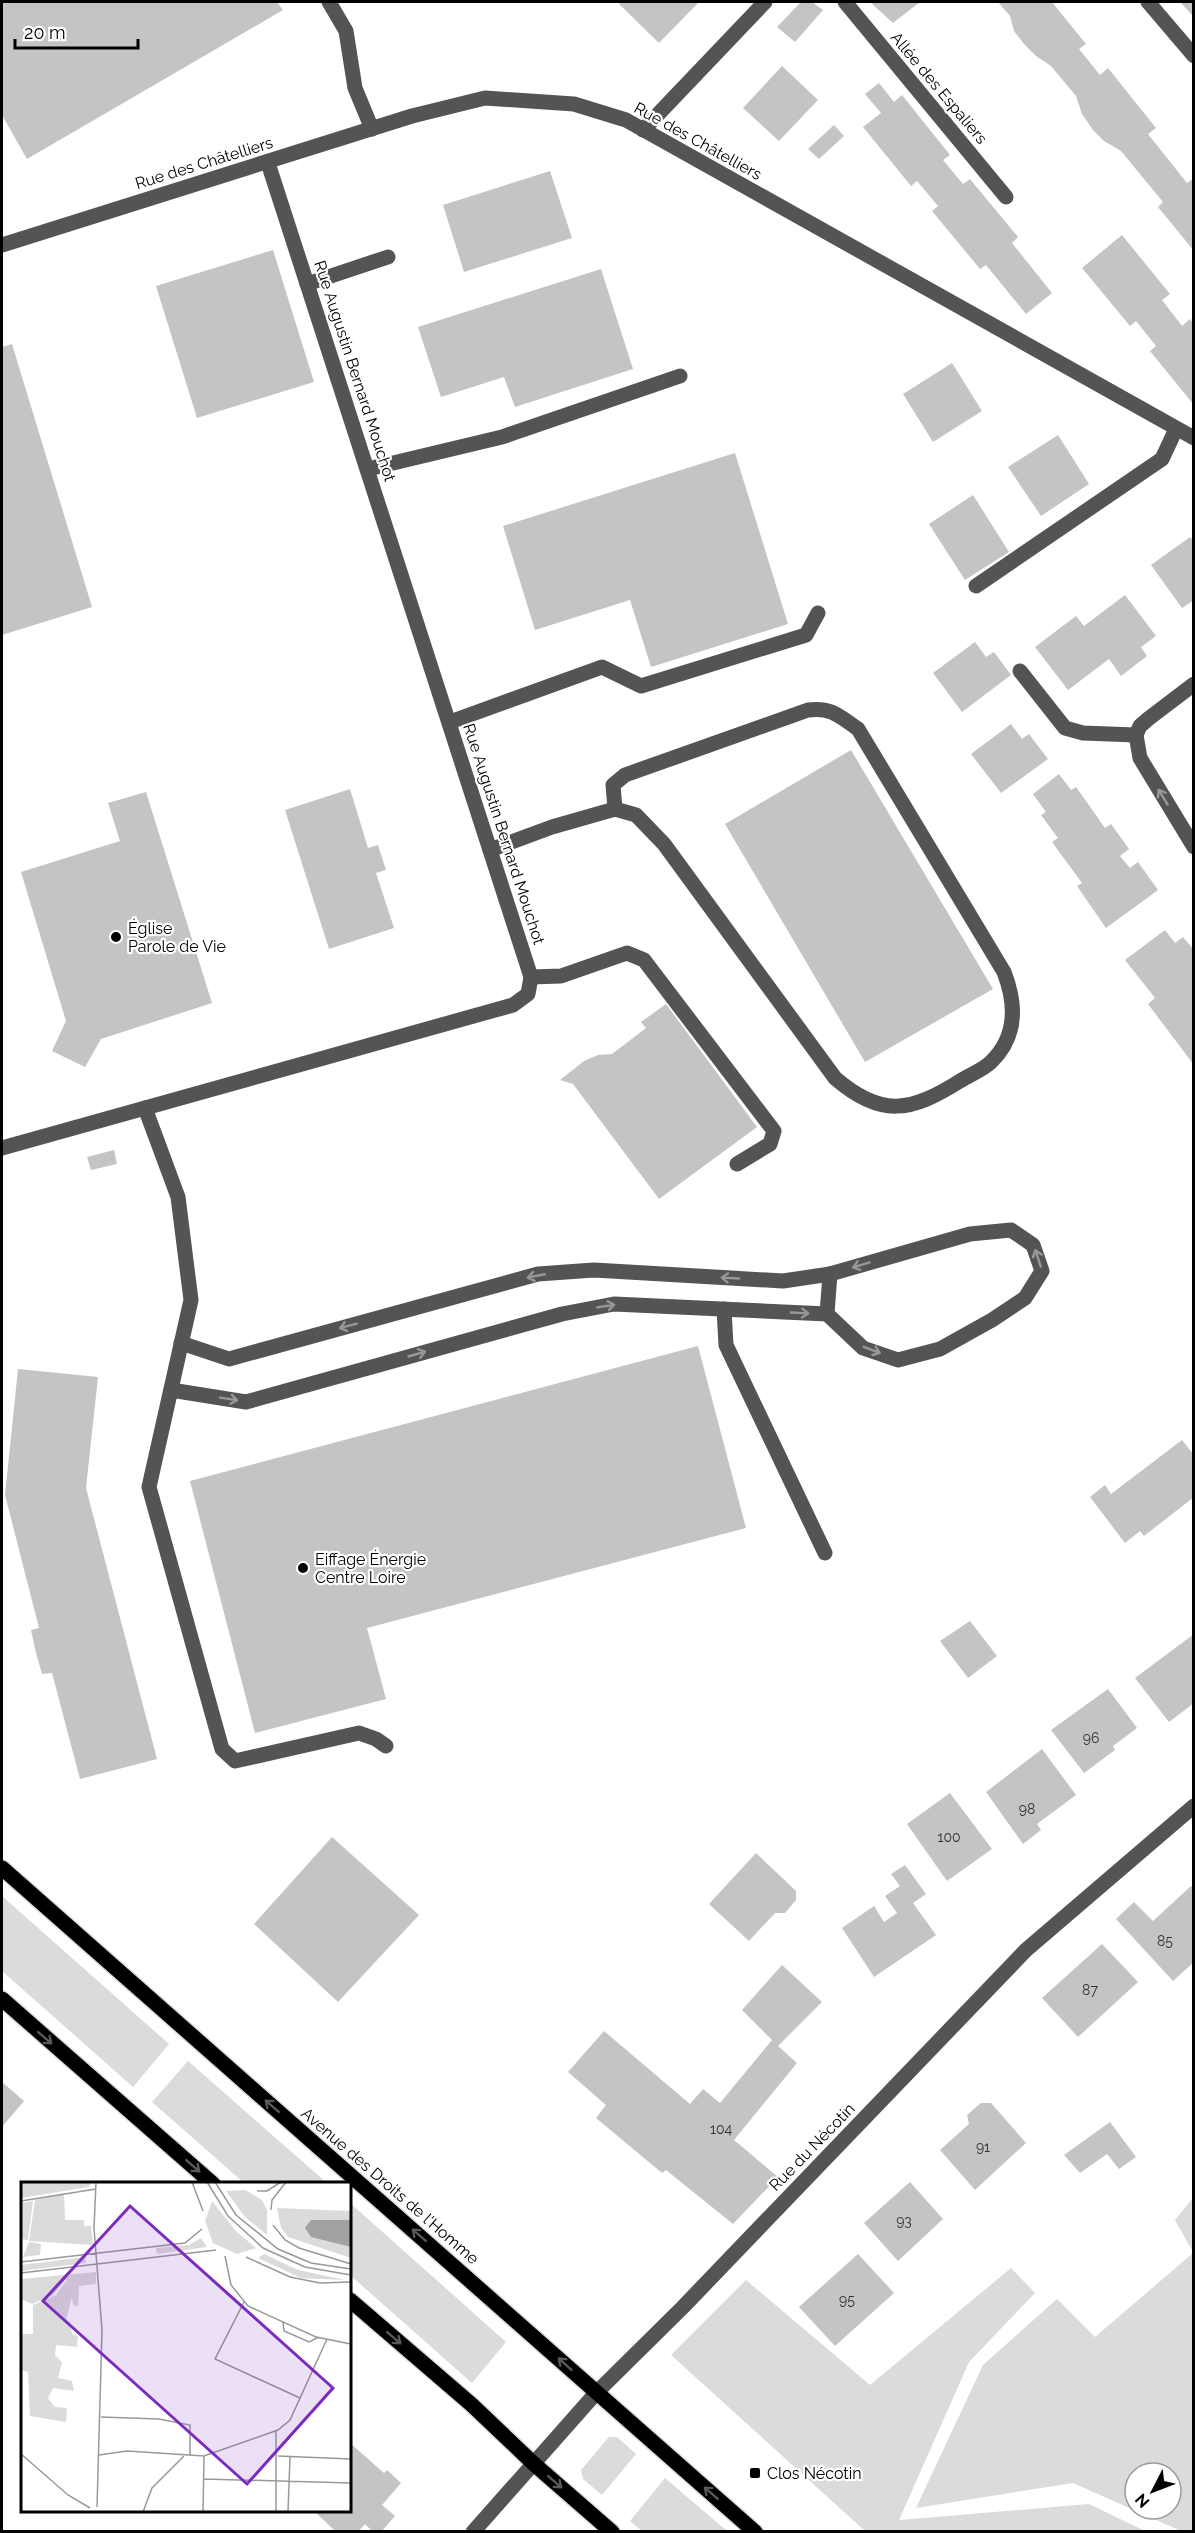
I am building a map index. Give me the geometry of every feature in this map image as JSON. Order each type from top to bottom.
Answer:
[{"type":"main road","name":"Avenue des Droits de l'Homme","points":[[2,1868],[755,2532]]},
{"type":"main road","points":[[2,1999],[211,2182]]},
{"type":"main road","points":[[351,2301],[472,2405],[534,2464],[612,2532]]},
{"type":"street","points":[[329,2],[346,31],[355,88],[372,129]]},
{"type":"street","points":[[643,130],[765,2]]},
{"type":"street","name":"Allée des Espaliers","points":[[845,2],[1006,197]]},
{"type":"street","points":[[1148,2],[1194,56]]},
{"type":"street","name":"Rue des Châtelliers","points":[[2,245],[412,116],[485,98],[574,104],[626,120],[1194,438]]},
{"type":"street","name":"Rue Augustin Bernard Mouchot","points":[[268,163],[531,977]]},
{"type":"street","points":[[307,284],[388,257]]},
{"type":"street","points":[[368,469],[502,437],[680,376]]},
{"type":"street","points":[[976,586],[1162,459],[1176,429]]},
{"type":"street","points":[[450,722],[602,667],[641,686],[806,635],[818,613]]},
{"type":"street","points":[[1020,671],[1065,728],[1083,733],[1136,735]]},
{"type":"street","points":[[1194,684],[1140,726],[1136,735],[1140,758],[1194,847]]},
{"type":"street","points":[[490,850],[552,827],[615,809],[636,815],[664,844],[835,1078],[855,1095],[880,1105],[906,1106],[930,1100],[991,1062],[1006,1040],[1014,1017],[1012,993],[1004,972],[858,729],[841,717],[825,708],[808,710],[625,775],[613,785],[615,809]]},
{"type":"street","points":[[2,1148],[513,1005],[528,994],[531,977],[561,976],[627,953],[644,960],[774,1131],[770,1144],[737,1164]]},
{"type":"street","points":[[146,1108],[178,1197],[191,1300],[149,1487],[222,1749],[235,1761],[359,1733],[376,1739],[386,1746]]},
{"type":"street","points":[[171,1390],[246,1402],[562,1314],[614,1304],[827,1314],[863,1348],[898,1360],[940,1349],[992,1320],[1025,1298],[1042,1271],[1033,1245],[1011,1230],[970,1234],[830,1274],[783,1281],[594,1270],[538,1274],[229,1359],[181,1343]]},
{"type":"street","points":[[827,1314],[830,1274]]},
{"type":"street","points":[[724,1309],[726,1345],[825,1553]]},
{"type":"street","name":"Rue du Nécotin","points":[[473,2532],[596,2393],[683,2307],[1026,1950],[1194,1806]]},
{"type":"shaded area","points":[[2,1896],[169,2044],[133,2087],[2,1971]]},
{"type":"shaded area","points":[[188,2061],[326,2182],[243,2182],[152,2102]]},
{"type":"shaded area","points":[[1193,2198],[1193,2252],[1175,2220]]},
{"type":"shaded area","points":[[351,2204],[506,2342],[472,2383],[351,2276]]},
{"type":"shaded area","points":[[1193,2253],[1193,2531],[1181,2531],[1158,2521],[1183,2521],[1183,2461],[1123,2461],[1123,2505],[1073,2483],[916,2508],[983,2365],[1057,2299],[1095,2337]]},
{"type":"shaded area","points":[[1011,2268],[1035,2293],[969,2362],[899,2520],[1089,2504],[1145,2531],[865,2531],[671,2355],[746,2280],[870,2385]]},
{"type":"shaded area","points":[[609,2437],[617,2437],[636,2454],[602,2495],[583,2479],[581,2470]]},
{"type":"shaded area","points":[[665,2478],[727,2531],[642,2531],[630,2521]]},
{"type":"building","points":[[2,2],[277,2],[283,10],[27,159],[2,115]]},
{"type":"building","points":[[622,2],[699,2],[659,43],[619,4]]},
{"type":"building","points":[[801,2],[812,2],[823,10],[795,42],[777,27]]},
{"type":"building","points":[[870,2],[920,2],[893,23]]},
{"type":"building","points":[[998,2],[1052,2],[1086,44],[1079,49],[1100,75],[1108,68],[1156,128],[1148,134],[1187,183],[1194,178],[1194,251],[1158,207],[1163,202],[1121,151],[1104,141],[1093,130],[1082,114],[1076,96],[1051,66],[1024,44],[1014,31],[1010,16]]},
{"type":"building","points":[[1180,2],[1194,2],[1194,17]]},
{"type":"building","points":[[782,66],[818,100],[779,141],[743,108]]},
{"type":"building","points":[[879,83],[894,102],[902,95],[950,155],[943,160],[963,184],[970,179],[1018,237],[1012,243],[1052,293],[1026,314],[986,265],[980,269],[932,211],[938,206],[917,181],[911,186],[863,127],[881,113],[865,94]]},
{"type":"building","points":[[834,125],[844,136],[819,159],[808,149]]},
{"type":"building","points":[[550,171],[572,238],[464,272],[443,205]]},
{"type":"building","points":[[1122,235],[1170,294],[1162,300],[1182,326],[1190,319],[1194,324],[1194,405],[1150,351],[1156,346],[1136,321],[1130,326],[1082,268]]},
{"type":"building","points":[[273,250],[314,382],[197,418],[156,286]]},
{"type":"building","points":[[601,269],[633,369],[515,407],[504,377],[441,397],[418,327]]},
{"type":"building","points":[[12,344],[92,607],[2,635],[2,347]]},
{"type":"building","points":[[952,363],[982,411],[933,442],[903,394]]},
{"type":"building","points":[[1058,435],[1089,484],[1041,516],[1008,467]]},
{"type":"building","points":[[735,453],[788,624],[651,667],[630,600],[535,630],[503,526]]},
{"type":"building","points":[[973,495],[1009,552],[965,580],[929,524]]},
{"type":"building","points":[[1190,537],[1194,541],[1194,600],[1182,608],[1151,565]]},
{"type":"building","points":[[1125,595],[1156,636],[1141,647],[1147,656],[1121,676],[1109,659],[1068,690],[1035,647],[1076,616],[1084,626]]},
{"type":"building","points":[[975,642],[986,657],[994,652],[1011,675],[962,712],[933,673]]},
{"type":"building","points":[[1011,724],[1022,739],[1029,734],[1048,759],[1001,793],[971,754]]},
{"type":"building","points":[[851,750],[993,989],[865,1062],[725,824]]},
{"type":"building","points":[[1059,774],[1071,790],[1076,787],[1105,828],[1111,824],[1129,849],[1120,856],[1130,868],[1138,862],[1158,890],[1106,928],[1077,886],[1082,883],[1052,842],[1058,838],[1041,815],[1046,812],[1033,794]]},
{"type":"building","points":[[350,789],[368,848],[378,845],[386,870],[376,873],[394,928],[329,949],[285,810]]},
{"type":"building","name":"Église Parole de Vie","points":[[146,792],[212,1003],[101,1039],[85,1067],[52,1051],[66,1021],[21,872],[120,841],[108,803]]},
{"type":"building","points":[[1165,930],[1175,943],[1183,937],[1194,950],[1194,1065],[1148,1004],[1155,998],[1125,960]]},
{"type":"building","points":[[666,1004],[757,1127],[659,1199],[573,1084],[560,1080],[584,1061],[598,1055],[612,1054],[646,1028],[641,1022]]},
{"type":"building","points":[[114,1150],[117,1164],[91,1170],[87,1157]]},
{"type":"building","points":[[698,1346],[746,1528],[367,1628],[386,1699],[255,1733],[190,1481]]},
{"type":"building","points":[[18,1369],[98,1377],[86,1488],[157,1759],[80,1779],[52,1673],[42,1674],[36,1653],[31,1630],[39,1628],[5,1495]]},
{"type":"building","points":[[1182,1440],[1194,1455],[1194,1497],[1144,1536],[1140,1531],[1125,1543],[1090,1497],[1105,1485],[1111,1494]]},
{"type":"building","points":[[970,1621],[997,1656],[968,1678],[940,1641]]},
{"type":"building","points":[[1194,1634],[1194,1703],[1169,1722],[1135,1678]]},
{"type":"building","points":[[1108,1689],[1137,1728],[1113,1746],[1115,1750],[1084,1773],[1051,1730]]},
{"type":"building","points":[[1042,1749],[1076,1795],[1037,1824],[1041,1830],[1023,1844],[986,1792]]},
{"type":"building","points":[[950,1793],[992,1849],[947,1881],[907,1824]]},
{"type":"building","points":[[332,1837],[419,1915],[338,2002],[254,1924]]},
{"type":"building","points":[[756,1853],[796,1891],[796,1900],[785,1913],[775,1913],[749,1941],[709,1904]]},
{"type":"building","points":[[905,1865],[926,1894],[913,1903],[936,1935],[874,1977],[842,1928],[874,1906],[884,1922],[897,1913],[885,1896],[900,1886],[891,1874]]},
{"type":"building","points":[[1191,1886],[1194,1889],[1194,1962],[1173,1981],[1116,1919],[1134,1902],[1153,1921]]},
{"type":"building","points":[[1102,1944],[1138,1982],[1078,2037],[1042,1998]]},
{"type":"building","points":[[782,1965],[822,2002],[778,2046],[797,2063],[734,2140],[778,2177],[733,2224],[666,2170],[662,2173],[596,2118],[606,2105],[568,2072],[604,2031],[690,2104],[703,2089],[720,2103],[772,2040],[742,2010]]},
{"type":"building","points":[[2,2082],[24,2101],[2,2127]]},
{"type":"building","points":[[981,2103],[991,2103],[1026,2143],[975,2190],[940,2150],[969,2124],[967,2115]]},
{"type":"building","points":[[1110,2122],[1136,2157],[1119,2169],[1107,2154],[1080,2173],[1064,2155]]},
{"type":"building","points":[[910,2182],[943,2219],[898,2261],[864,2223]]},
{"type":"building","points":[[858,2254],[894,2293],[835,2346],[799,2307]]},
{"type":"building","points":[[351,2444],[384,2473],[387,2470],[401,2483],[382,2505],[395,2516],[381,2532],[373,2532],[365,2524],[358,2532],[333,2532],[334,2530],[315,2512],[351,2512]]},
{"type":"place","name":"Église Parole de Vie","points":[[116,937]]},
{"type":"place","name":"Eiffage Énergie Centre Loire","points":[[303,1568]]},
{"type":"place","name":"Clos Nécotin","points":[[755,2473]]}]
